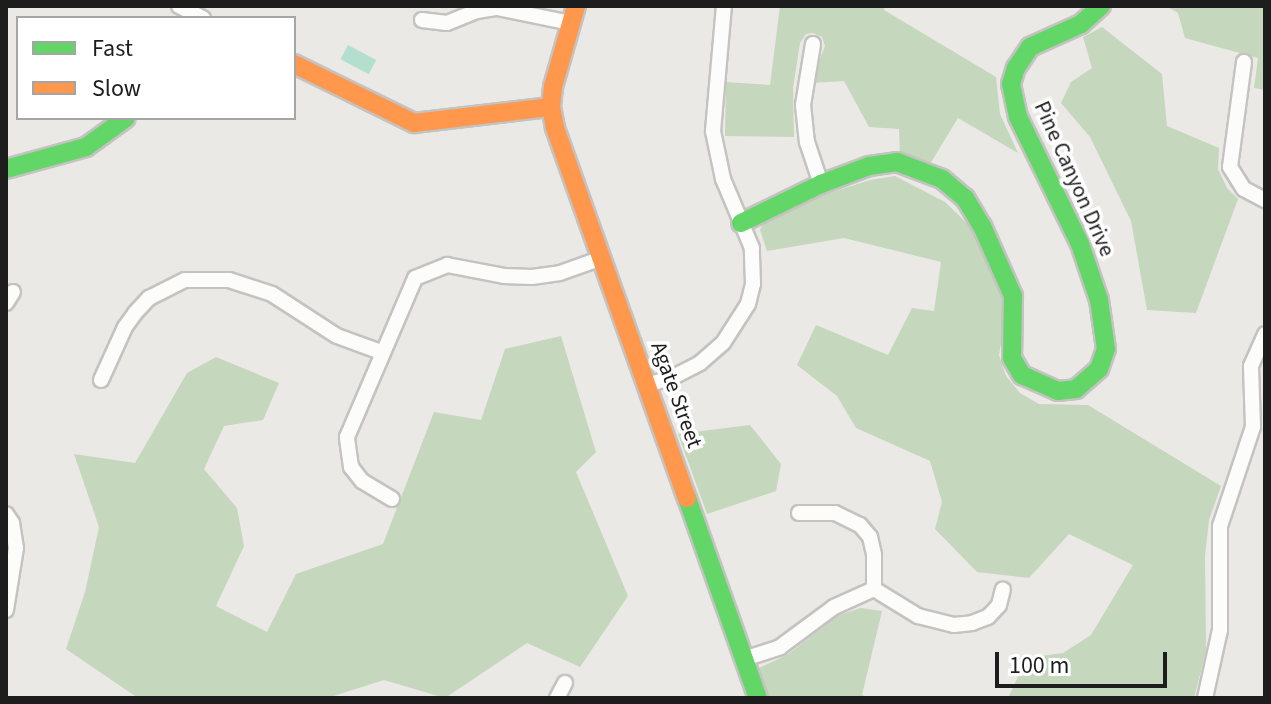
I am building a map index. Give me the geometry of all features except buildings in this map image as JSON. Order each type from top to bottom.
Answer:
[{"type":"street","points":[[179,6],[199,16]]},
{"type":"street","points":[[647,385],[700,363],[723,343],[748,304],[754,266],[752,248],[723,179],[713,131],[724,6]]},
{"type":"street","name":"Pine Canyon Drive","points":[[741,223],[821,184],[869,166],[897,162],[942,179],[965,198],[1013,296],[1012,358],[1022,375],[1038,385],[1058,391],[1076,389],[1089,381],[1099,369],[1106,349],[1099,300],[1080,244],[1018,117],[1011,84],[1016,68],[1030,47],[1081,24],[1101,6]]},
{"type":"street","points":[[296,65],[414,123],[551,107],[574,15],[497,8],[477,11],[451,22],[422,20]]},
{"type":"street","points":[[813,44],[805,74],[803,105],[807,142],[821,184]]},
{"type":"street","points":[[1244,62],[1230,167],[1244,189],[1265,200]]},
{"type":"street","name":"Agate Street","points":[[551,107],[758,698]]},
{"type":"street","points":[[6,169],[86,147],[123,120]]},
{"type":"street","points":[[392,499],[362,481],[346,453],[347,437],[415,278],[447,265],[504,276],[532,277],[560,273],[602,258]]},
{"type":"street","points":[[101,380],[125,327],[135,313],[149,298],[185,280],[229,280],[272,294],[337,336],[381,352]]},
{"type":"street","points":[[1205,698],[1220,630],[1220,526],[1253,427],[1251,366],[1265,334]]},
{"type":"street","points":[[799,513],[835,513],[860,525],[870,537],[874,555],[874,589]]},
{"type":"street","points":[[6,514],[12,523],[16,548],[6,610]]},
{"type":"street","points":[[744,659],[780,647],[834,607],[874,589]]},
{"type":"street","points":[[874,589],[918,616],[954,625],[988,617],[999,605],[1003,589]]},
{"type":"street","points":[[557,698],[565,683]]},
{"type":"green space","points":[[780,6],[885,6],[884,10],[996,77],[1000,114],[1018,153],[958,118],[930,164],[900,158],[899,129],[869,127],[844,81],[811,83],[825,46],[822,37],[813,33],[806,34],[800,43],[793,88],[794,137],[725,136],[726,82],[770,85]]},
{"type":"green space","points":[[1166,6],[1265,6],[1265,90],[1254,88],[1258,58],[1185,38],[1178,13]]},
{"type":"green space","points":[[1102,27],[1162,74],[1167,126],[1219,148],[1218,169],[1227,188],[1238,199],[1196,313],[1147,310],[1131,221],[1090,137],[1061,103],[1071,82],[1092,68],[1083,37]]},
{"type":"green space","points":[[348,45],[376,60],[369,74],[340,59]]},
{"type":"green space","points":[[895,176],[945,202],[972,228],[1004,295],[1006,314],[999,355],[1006,376],[1020,393],[1039,404],[1088,405],[1221,486],[1209,520],[1205,556],[1206,651],[1194,698],[1008,698],[1027,658],[1063,653],[1091,635],[1133,565],[1069,534],[1029,578],[977,572],[935,529],[942,502],[930,461],[856,428],[837,396],[797,365],[816,325],[888,355],[912,308],[934,311],[941,262],[844,238],[767,251],[760,230],[764,222],[814,198],[870,180]]},
{"type":"green space","points":[[561,336],[596,452],[576,472],[628,596],[580,667],[527,643],[445,698],[384,680],[327,698],[138,698],[66,649],[85,592],[99,527],[74,454],[135,463],[187,373],[216,357],[279,383],[263,420],[224,426],[204,469],[237,508],[244,546],[216,606],[267,632],[296,574],[383,544],[434,412],[481,420],[505,349]]},
{"type":"green space","points":[[750,425],[781,464],[776,491],[707,514],[678,434]]},
{"type":"green space","points":[[861,608],[882,611],[862,695],[870,698],[767,698],[759,668],[787,655],[839,615]]},
{"type":"traffic: fast","points":[[741,223],[821,184],[869,166],[897,162],[942,179],[965,198],[982,226],[1013,296],[1012,358],[1022,375],[1058,391],[1076,389],[1099,369],[1106,349],[1099,300],[1080,244],[1018,117],[1011,84],[1016,68],[1030,47],[1081,24],[1101,6]]},
{"type":"traffic: fast","points":[[6,169],[86,147],[123,120]]},
{"type":"traffic: fast","points":[[687,498],[758,698]]},
{"type":"traffic: slow","points":[[576,6],[553,87],[551,107],[555,128],[687,498]]},
{"type":"traffic: slow","points":[[296,65],[414,123],[551,107]]}]
